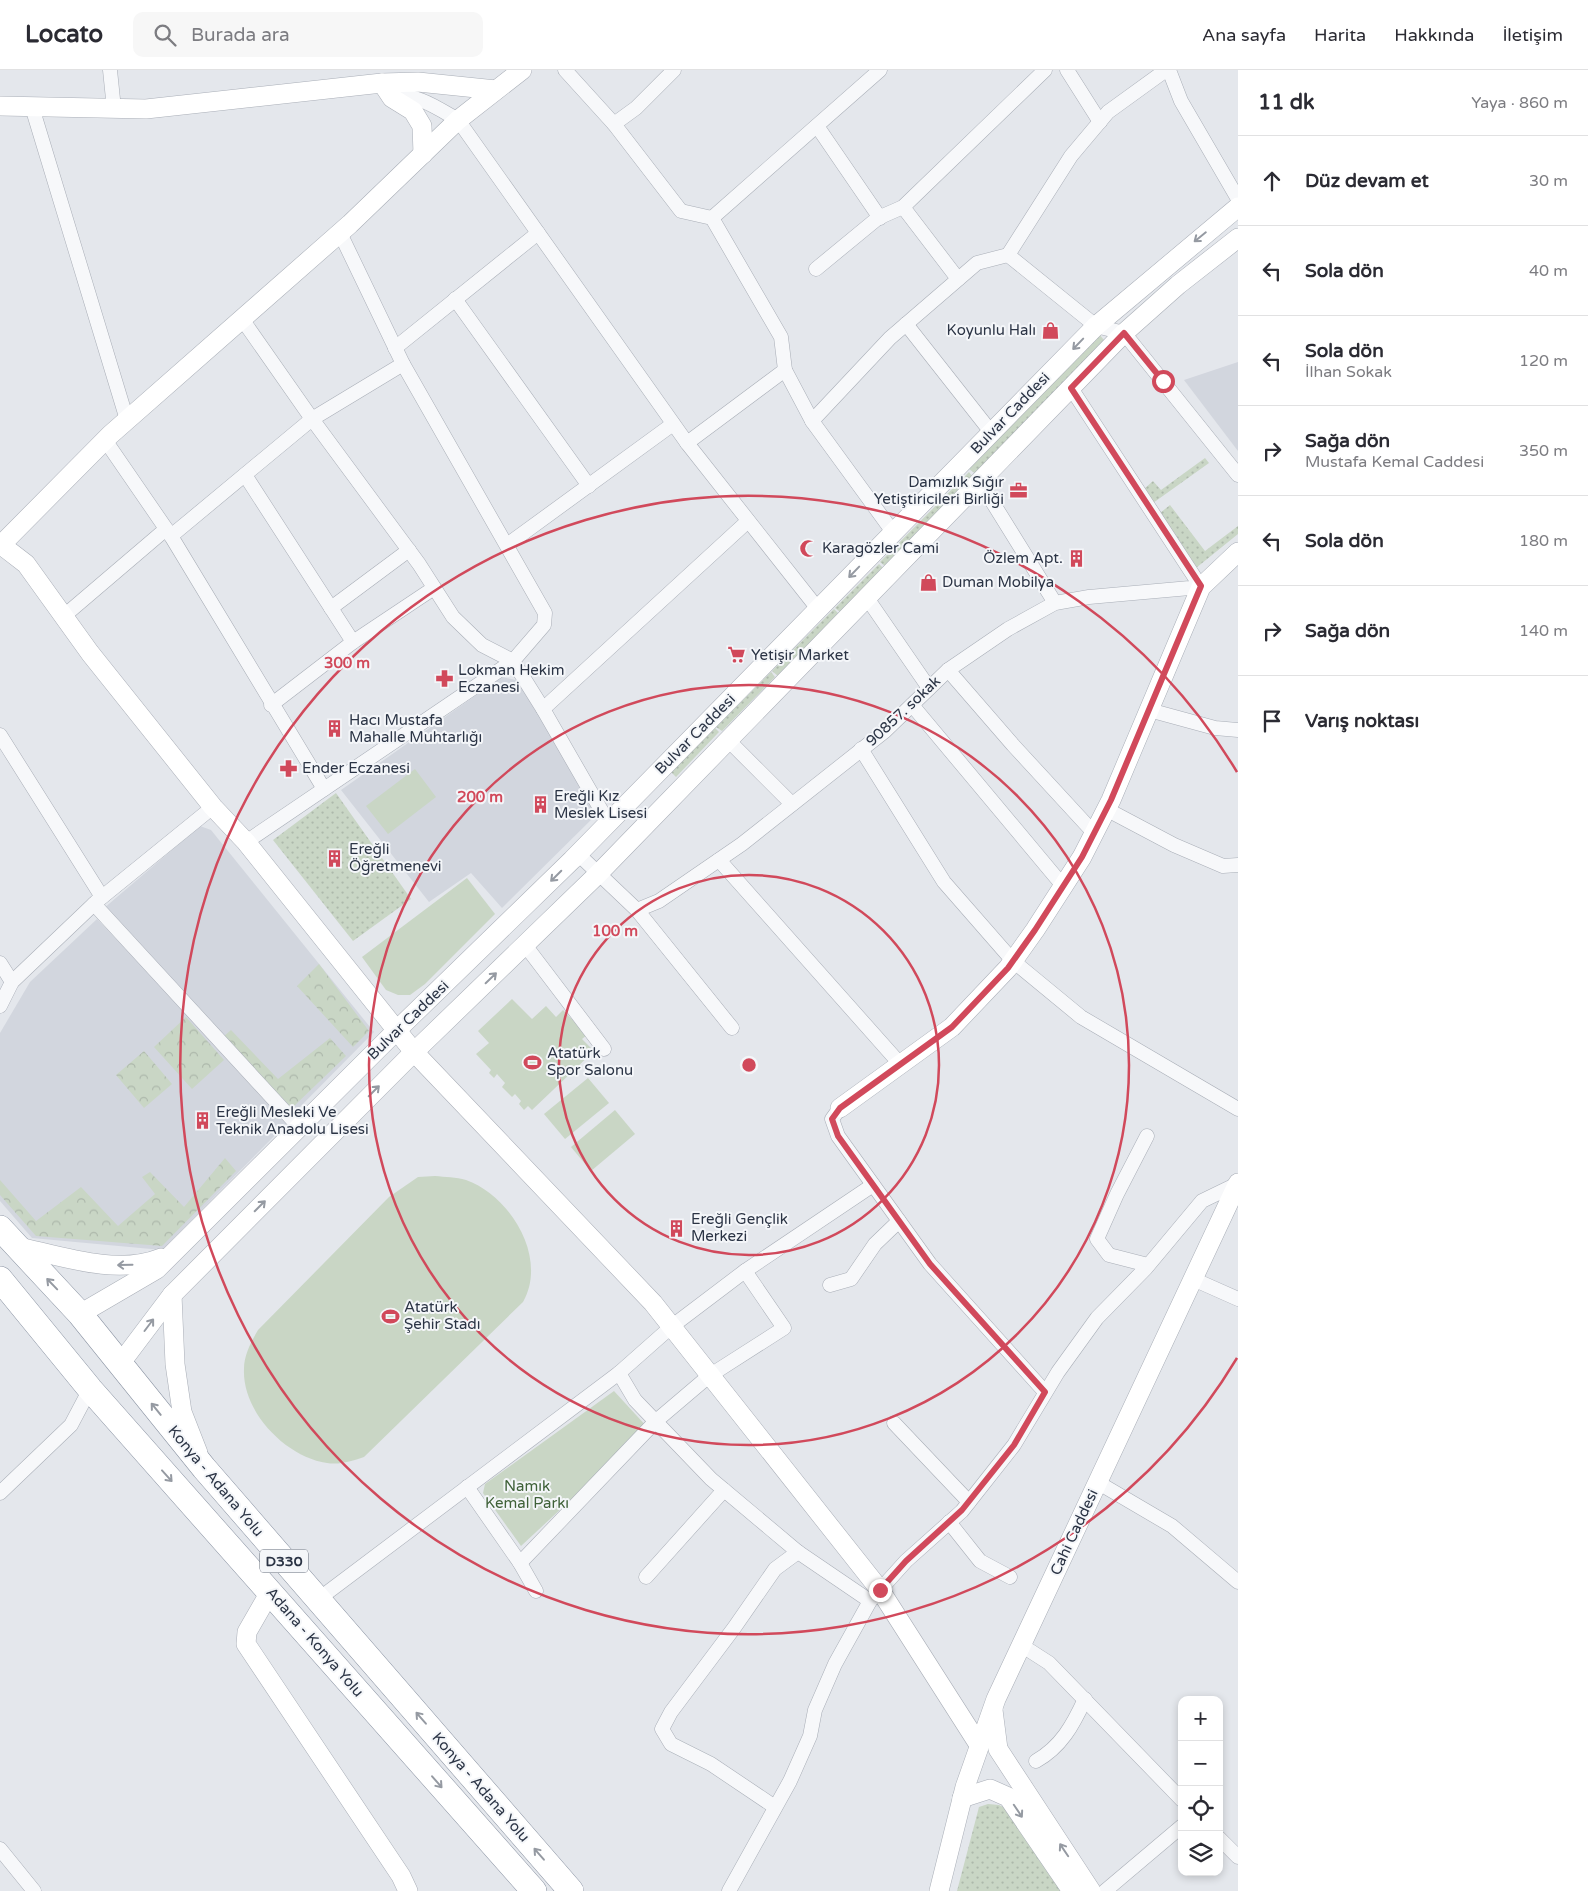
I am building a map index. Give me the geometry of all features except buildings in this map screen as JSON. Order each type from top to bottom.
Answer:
[{"type":"highway","name":"Konya - Adana Yolu","points":[[7,1237],[80,1314],[204,1468],[571,1891]]},
{"type":"highway","name":"Adana - Konya Yolu","points":[[0,1279],[90,1389],[534,1891]]},
{"type":"highway","points":[[49,1340],[80,1314]]},
{"type":"highway","points":[[90,1389],[120,1364]]},
{"type":"main road","points":[[522,70],[458,120],[340,233],[105,440],[0,545],[26,564],[90,653],[213,807],[246,842],[414,1052],[653,1303],[875,1595],[979,1745]]},
{"type":"main road","points":[[0,106],[146,109],[418,82],[496,90]]},
{"type":"main road","points":[[383,84],[413,110],[422,126],[422,154]]},
{"type":"main road","name":"Bulvar Caddesi","points":[[80,1314],[157,1269],[397,1030],[578,854],[1096,326],[1238,207]]},
{"type":"main road","points":[[120,1364],[172,1295],[414,1052],[598,874],[1124,333],[1178,285],[1238,238]]},
{"type":"main road","points":[[840,1108],[952,1027],[1013,961],[1064,887],[1094,833],[1149,710],[1201,586],[1238,552]]},
{"type":"main road","name":"Cahi Caddesi","points":[[939,1891],[962,1798],[993,1707],[1238,1184]]},
{"type":"main road","points":[[7,1237],[110,1265],[146,1264],[172,1254]]},
{"type":"main road","points":[[172,1295],[175,1364],[182,1412],[204,1468]]},
{"type":"main road","points":[[270,1592],[247,1632],[246,1644],[401,1876],[408,1891]]},
{"type":"main road","points":[[993,1707],[998,1749],[1091,1891]]},
{"type":"main road","points":[[962,1798],[990,1789],[1008,1797],[1072,1891]]},
{"type":"street","points":[[110,70],[114,109]]},
{"type":"street","points":[[566,70],[614,124],[681,211],[712,218],[781,337],[785,370],[812,421],[893,532]]},
{"type":"street","points":[[614,124],[636,108],[674,70]]},
{"type":"street","points":[[712,218],[880,70]]},
{"type":"street","points":[[816,269],[880,218],[903,207],[1045,70]]},
{"type":"street","points":[[1067,70],[1100,122]]},
{"type":"street","points":[[812,421],[890,338],[958,279],[977,263],[1008,255],[1071,156],[1108,112],[1167,70],[1181,101],[1238,199]]},
{"type":"street","points":[[383,84],[402,95],[431,104],[458,120],[673,424],[818,609]]},
{"type":"street","points":[[32,107],[127,420]]},
{"type":"street","points":[[817,126],[880,218]]},
{"type":"street","points":[[903,207],[958,279]]},
{"type":"street","points":[[246,842],[513,661],[544,625],[545,612],[402,364],[340,233]]},
{"type":"street","points":[[395,348],[538,233]]},
{"type":"street","points":[[1008,255],[1096,326],[1124,333],[1238,475]]},
{"type":"street","points":[[455,299],[589,486]]},
{"type":"street","points":[[242,319],[312,420],[409,550],[453,618],[482,645],[513,661],[543,708],[608,822]]},
{"type":"street","points":[[906,324],[991,432]]},
{"type":"street","points":[[64,616],[168,532],[245,475],[312,420],[402,364]]},
{"type":"street","points":[[687,443],[785,370]]},
{"type":"street","points":[[1071,388],[1201,586]]},
{"type":"street","points":[[507,545],[673,424]]},
{"type":"street","points":[[105,440],[168,532],[271,705],[324,789]]},
{"type":"street","points":[[245,475],[353,642]]},
{"type":"street","points":[[980,482],[1055,603]]},
{"type":"street","points":[[543,708],[748,521]]},
{"type":"street","points":[[331,608],[409,550]]},
{"type":"street","name":"90857. sokak","points":[[637,910],[659,901],[719,860],[861,750],[948,670],[1008,628],[1055,603],[1089,597],[1201,586]]},
{"type":"street","points":[[271,705],[353,642],[434,588]]},
{"type":"street","points":[[868,598],[929,688]]},
{"type":"street","points":[[948,670],[1012,745],[1094,833]]},
{"type":"street","points":[[912,705],[1064,887]]},
{"type":"street","points":[[1149,710],[1215,728],[1238,730]]},
{"type":"street","points":[[0,735],[98,900],[300,1128]]},
{"type":"street","points":[[728,740],[792,804]]},
{"type":"street","points":[[861,750],[944,882],[1013,961],[1081,1017],[1238,1109]]},
{"type":"street","points":[[0,1006],[12,982],[98,900],[213,807]]},
{"type":"street","points":[[1106,809],[1174,844],[1223,866],[1238,865]]},
{"type":"street","points":[[578,854],[637,910],[732,1028]]},
{"type":"street","points":[[719,860],[901,1065]]},
{"type":"street","points":[[525,945],[604,1049]]},
{"type":"street","points":[[0,963],[12,982]]},
{"type":"street","points":[[840,1108],[832,1119],[838,1136],[930,1264],[1045,1392]]},
{"type":"street","points":[[1147,1136],[1117,1194],[1098,1239],[1110,1255],[1148,1265]]},
{"type":"street","points":[[729,1891],[790,1781],[810,1736],[815,1710],[835,1664],[875,1595],[906,1561],[969,1502],[1014,1445],[1045,1392],[1097,1318],[1148,1265],[1202,1201],[1238,1184]]},
{"type":"street","points":[[328,1592],[619,1373],[671,1326],[745,1271],[873,1185]]},
{"type":"street","points":[[830,1285],[851,1279],[875,1244],[899,1221]]},
{"type":"street","points":[[520,1562],[656,1421],[709,1376],[784,1328],[745,1271]]},
{"type":"street","points":[[1193,1279],[1238,1299]]},
{"type":"street","points":[[619,1373],[635,1400],[710,1479],[798,1552],[875,1595]]},
{"type":"street","points":[[0,1493],[71,1426],[90,1389]]},
{"type":"street","points":[[894,1423],[969,1502]]},
{"type":"street","points":[[1097,1482],[1172,1526],[1238,1582]]},
{"type":"street","points":[[467,1487],[520,1562],[536,1591]]},
{"type":"street","points":[[646,1577],[724,1490]]},
{"type":"street","points":[[949,1522],[980,1561],[1010,1577]]},
{"type":"street","points":[[775,1807],[711,1764],[671,1744],[662,1729],[670,1712],[734,1628],[775,1569],[798,1552]]},
{"type":"street","points":[[1021,1645],[1049,1662],[1178,1796]]},
{"type":"street","points":[[1036,1761],[1051,1753],[1072,1727],[1085,1699]]},
{"type":"street","points":[[1105,1891],[1178,1829]]},
{"type":"street","points":[[1223,1841],[1236,1852]]},
{"type":"street","points":[[0,1849],[34,1891]]},
{"type":"shaded area","points":[[1238,362],[1238,451],[1184,380]]},
{"type":"shaded area","points":[[502,677],[520,681],[596,815],[502,908],[471,873],[429,902],[341,790]]},
{"type":"shaded area","points":[[200,826],[211,830],[374,1032],[294,1113],[103,909]]},
{"type":"shaded area","points":[[97,919],[289,1121],[162,1250],[32,1238],[0,1201],[0,1033],[30,982]]},
{"type":"green space","points":[[1099,334],[1104,340],[976,474],[969,469]]},
{"type":"green space","points":[[1205,458],[1209,463],[1153,503],[1144,489],[1153,481],[1161,490]]},
{"type":"green space","points":[[969,472],[972,476],[885,566],[880,562]]},
{"type":"green space","points":[[1170,505],[1205,551],[1238,526],[1238,534],[1196,568],[1160,513]]},
{"type":"green space","points":[[879,564],[883,568],[840,612],[835,608]]},
{"type":"green space","points":[[834,609],[838,613],[778,676],[772,671]]},
{"type":"green space","points":[[771,672],[775,677],[722,731],[716,727]]},
{"type":"green space","points":[[715,728],[719,732],[676,777],[671,772]]},
{"type":"green space","points":[[415,769],[436,797],[388,834],[366,806]]},
{"type":"green space","points":[[336,793],[411,899],[353,941],[273,840]]},
{"type":"green space","points":[[467,878],[495,914],[425,984],[410,995],[398,995],[386,990],[362,957]]},
{"type":"green space","points":[[319,964],[369,1031],[353,1047],[297,986]]},
{"type":"green space","name":"Atatürk Spor Salonu","points":[[512,999],[532,1019],[546,1006],[556,1017],[563,1010],[587,1035],[582,1039],[594,1051],[532,1110],[528,1106],[524,1110],[519,1104],[521,1101],[515,1094],[512,1097],[502,1087],[505,1083],[497,1074],[494,1078],[489,1073],[491,1070],[476,1054],[489,1043],[478,1031]]},
{"type":"green space","points":[[186,1017],[224,1060],[192,1089],[154,1047]]},
{"type":"green space","points":[[231,1030],[278,1079],[330,1038],[346,1056],[292,1108],[223,1037]]},
{"type":"green space","points":[[144,1051],[172,1084],[144,1108],[116,1075]]},
{"type":"green space","points":[[588,1078],[609,1103],[565,1139],[544,1114]]},
{"type":"green space","points":[[615,1110],[635,1134],[591,1171],[571,1147]]},
{"type":"green space","points":[[225,1158],[236,1171],[162,1246],[36,1236],[0,1195],[0,1180],[36,1221],[81,1187],[118,1226],[155,1194],[142,1177],[150,1172],[184,1207]]},
{"type":"green space","name":"Atatürk Şehir Stadı","points":[[435,1176],[466,1180],[482,1188],[510,1214],[521,1230],[528,1248],[531,1267],[530,1285],[523,1302],[364,1457],[350,1461],[327,1463],[296,1452],[269,1430],[250,1401],[245,1385],[244,1364],[253,1339],[258,1330],[389,1197],[418,1177]]},
{"type":"green space","name":"Namık Kemal Parkı","points":[[614,1391],[648,1428],[521,1546],[483,1493],[485,1484]]},
{"type":"green space","points":[[988,1804],[999,1805],[1009,1810],[1063,1891],[957,1891],[979,1807]]},
{"type":"place","name":"Koyunlu Halı","points":[[1050,330]]},
{"type":"place","name":"Damızlık Sığır Yetiştiricileri Birliği","points":[[1018,491]]},
{"type":"place","name":"Karagözler Cami","points":[[808,548]]},
{"type":"place","name":"Özlem Apt.","points":[[1077,558]]},
{"type":"place","name":"Duman Mobilya","points":[[928,582]]},
{"type":"place","name":"Yetişir Market","points":[[737,655]]},
{"type":"place","name":"Lokman Hekim Eczanesi","points":[[444,679]]},
{"type":"place","name":"Hacı Mustafa Mahalle Muhtarlığı","points":[[335,729]]},
{"type":"place","name":"Ender Eczanesi","points":[[288,768]]},
{"type":"place","name":"Ereğli Kız Meslek Lisesi","points":[[540,805]]},
{"type":"place","name":"Ereğli Öğretmenevi","points":[[335,858]]},
{"type":"place","name":"Atatürk Spor Salonu","points":[[533,1062]]},
{"type":"place","name":"Ereğli Mesleki Ve Teknik Anadolu Lisesi","points":[[202,1121]]},
{"type":"place","name":"Ereğli Gençlik Merkezi","points":[[677,1228]]},
{"type":"place","name":"Atatürk Şehir Stadı","points":[[390,1316]]},
{"type":"route","points":[[880,1590],[906,1561],[962,1510],[1014,1445],[1045,1392],[930,1264],[838,1136],[832,1119],[840,1108],[952,1027],[1008,968],[1064,887],[1082,857],[1111,800],[1201,586],[1071,388],[1124,333],[1163,381]]}]
